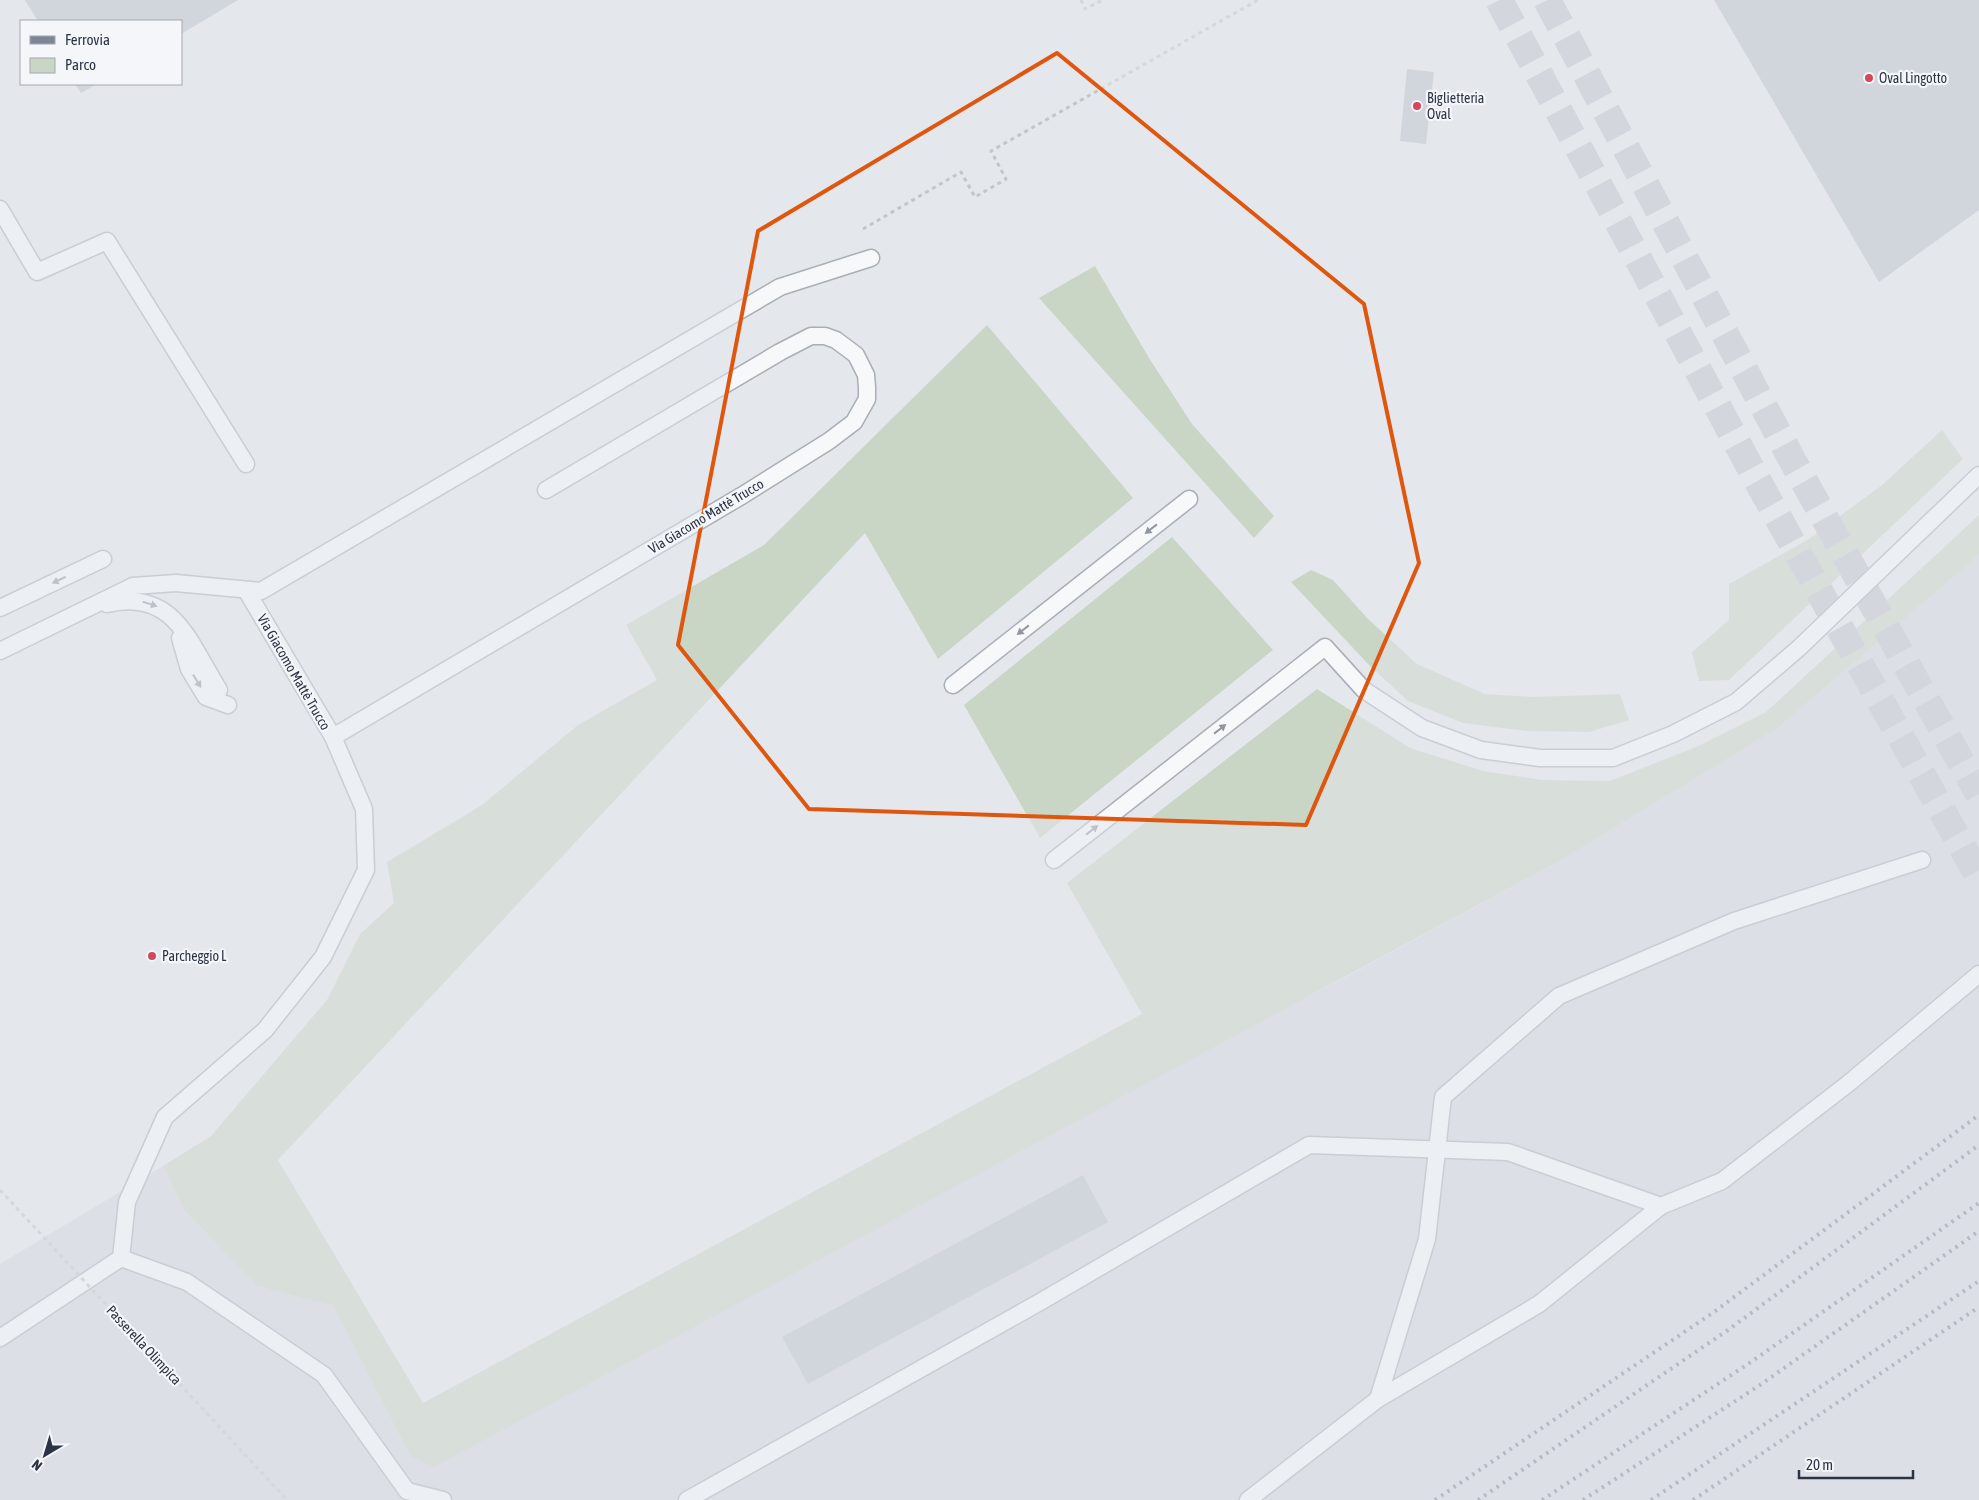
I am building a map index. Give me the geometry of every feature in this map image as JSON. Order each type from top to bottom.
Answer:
[{"type":"lane","points":[[0,209],[37,272],[107,241],[246,464]]},
{"type":"lane","points":[[0,651],[133,586],[154,583],[261,591],[780,287],[871,258]]},
{"type":"lane","name":"Via Giacomo Mattè Trucco","points":[[246,590],[333,737],[734,500],[836,436],[854,422],[867,399],[866,375],[856,355],[846,347],[825,336],[811,336],[780,352],[546,490]]},
{"type":"lane","points":[[1054,860],[1324,647],[1364,690],[1422,728],[1481,750],[1540,758],[1613,758],[1673,734],[1736,702],[1799,648],[1979,475]]},
{"type":"lane","points":[[953,685],[1189,499]]},
{"type":"lane","points":[[0,608],[102,559]]},
{"type":"lane","points":[[85,608],[122,600],[146,602],[162,608],[175,619],[219,690]]},
{"type":"lane","points":[[175,619],[189,669],[206,697],[228,705]]},
{"type":"lane","points":[[121,1258],[127,1202],[165,1118],[264,1030],[323,957],[366,870],[364,809],[333,737]]},
{"type":"lane","points":[[1378,1399],[1427,1239],[1443,1097],[1559,996],[1734,920],[1922,860]]},
{"type":"lane","points":[[1248,1500],[1378,1399],[1539,1304],[1661,1206],[1722,1181],[1849,1083],[1979,974]]},
{"type":"lane","points":[[687,1500],[1040,1302],[1309,1145],[1508,1152],[1661,1206]]},
{"type":"lane","points":[[0,1338],[121,1258]]},
{"type":"lane","points":[[121,1258],[187,1282],[324,1375],[407,1491],[443,1500]]},
{"type":"path","points":[[1080,0],[1085,8],[1104,0]]},
{"type":"path","points":[[862,229],[961,172],[975,197],[1006,179],[991,151],[1258,0]]},
{"type":"path","name":"Passerella Olimpica","points":[[0,1190],[287,1500]]},
{"type":"highlighted area","points":[[1057,53],[1364,304],[1419,563],[1306,825],[809,809],[678,645],[758,231]]},
{"type":"shaded area","points":[[1979,555],[1979,1500],[0,1500],[0,1264],[163,1166],[184,1210],[257,1286],[333,1306],[410,1456],[1346,977],[1560,861],[1778,728]]},
{"type":"green space","points":[[1095,266],[1149,358],[1192,424],[1274,516],[1254,538],[1039,298]]},
{"type":"green space","points":[[987,325],[1133,498],[938,659],[865,533],[278,1160],[423,1403],[1142,1014],[1067,883],[1317,689],[1410,748],[1483,771],[1542,780],[1610,781],[1696,747],[1766,712],[1979,515],[1979,555],[1778,728],[1560,861],[434,1467],[410,1456],[333,1306],[257,1286],[184,1210],[163,1166],[211,1136],[327,1000],[360,934],[394,903],[387,862],[482,805],[578,725],[657,680],[626,625],[764,545]]},
{"type":"green space","points":[[1942,430],[1963,459],[1729,680],[1699,681],[1692,652],[1729,620],[1729,584],[1809,539],[1882,485]]},
{"type":"green space","points":[[1172,537],[1273,650],[1040,838],[964,705]]},
{"type":"green space","points":[[1311,570],[1333,580],[1368,619],[1417,664],[1485,694],[1533,697],[1620,694],[1629,720],[1589,732],[1527,731],[1463,723],[1408,701],[1369,665],[1291,582]]},
{"type":"building","points":[[25,0],[238,0],[182,33],[182,20],[37,20]]},
{"type":"building","name":"Oval Lingotto","points":[[1714,0],[1979,0],[1979,210],[1879,282]]},
{"type":"building","name":"Biglietteria Oval","points":[[1407,69],[1434,72],[1426,144],[1400,141]]},
{"type":"building","points":[[76,85],[95,85],[81,93]]},
{"type":"building","points":[[1083,1175],[1108,1222],[808,1384],[782,1337]]},
{"type":"tunnel","points":[[1499,0],[1757,480],[1979,877]]},
{"type":"tunnel","points":[[1547,0],[1790,456],[1979,794]]},
{"type":"railway","points":[[1435,1500],[1714,1312],[1979,1115]]},
{"type":"railway","points":[[1478,1500],[1728,1330],[1979,1145]]},
{"type":"railway","points":[[1542,1500],[1748,1364],[1979,1203]]},
{"type":"railway","points":[[1583,1500],[1760,1385],[1979,1231]]},
{"type":"railway","points":[[1651,1500],[1979,1281]]},
{"type":"railway","points":[[1693,1500],[1979,1307]]},
{"type":"place","name":"Oval Lingotto","points":[[1869,78]]},
{"type":"place","name":"Biglietteria Oval","points":[[1417,106]]},
{"type":"place","name":"Parcheggio L","points":[[152,956]]}]
